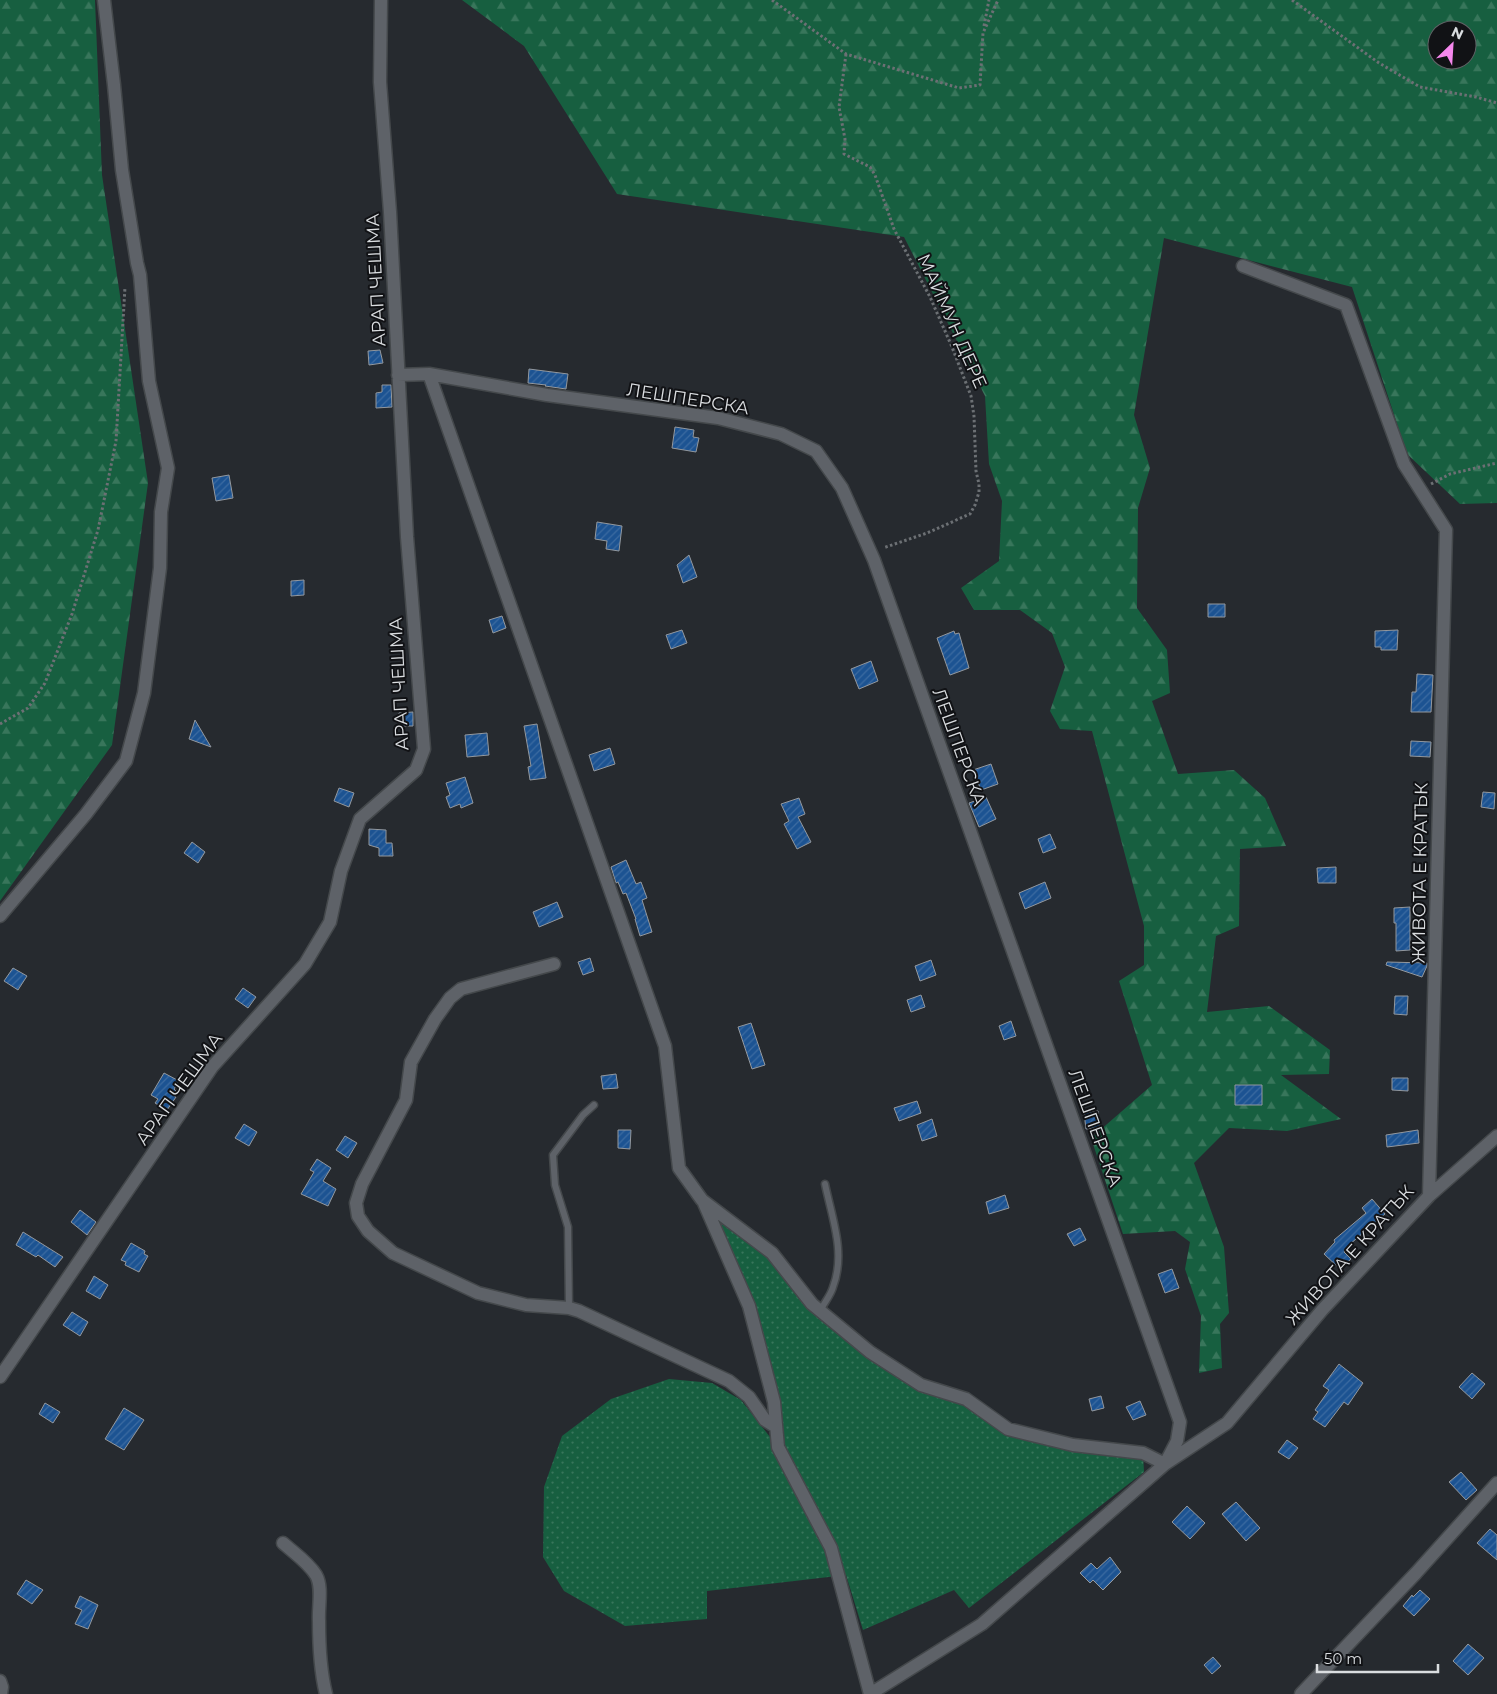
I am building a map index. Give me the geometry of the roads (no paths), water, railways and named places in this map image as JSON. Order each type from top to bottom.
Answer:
[{"type":"street","points":[[0,916],[86,814],[126,761],[144,693],[160,568],[160,512],[168,468],[149,381],[140,275],[136,263],[122,170],[104,0]]},
{"type":"street","name":"АРАП ЧЕШМА","points":[[0,1377],[212,1067],[305,964],[330,922],[341,871],[360,819],[416,770],[424,749],[407,537],[390,212],[380,82],[381,0]]},
{"type":"street","name":"ЖИВОТА Е КРАТЪК","points":[[1165,1464],[1227,1423],[1323,1309],[1429,1196],[1446,530],[1404,464],[1346,305],[1243,266]]},
{"type":"street","points":[[429,374],[666,1046],[679,1168],[702,1200],[749,1306],[774,1402],[778,1447],[831,1548],[870,1694],[982,1624],[1165,1464],[1143,1453],[1073,1445],[1008,1429],[966,1399],[921,1385],[870,1352],[820,1311],[812,1304],[772,1254],[702,1200]]},
{"type":"street","name":"ЛЕШПЕРСКА","points":[[398,375],[429,374],[547,395],[718,418],[781,434],[816,452],[842,488],[870,553],[1180,1422],[1177,1442],[1165,1464]]},
{"type":"street","points":[[554,964],[461,989],[450,998],[435,1019],[411,1062],[406,1100],[362,1184],[356,1203],[358,1216],[368,1231],[393,1253],[478,1293],[526,1305],[569,1308],[579,1311],[729,1381],[749,1397],[765,1420],[776,1427]]},
{"type":"street","points":[[1429,1196],[1497,1136]]},
{"type":"street","points":[[1301,1694],[1416,1573],[1497,1483]]},
{"type":"street","points":[[283,1542],[307,1564],[317,1577],[321,1673],[326,1694]]},
{"type":"street","points":[[0,1681],[2,1687],[1,1694]]},
{"type":"lane","points":[[569,1308],[568,1227],[555,1185],[553,1155],[582,1115],[594,1105]]},
{"type":"lane","points":[[820,1311],[833,1289],[839,1264],[839,1249],[825,1184]]}]
